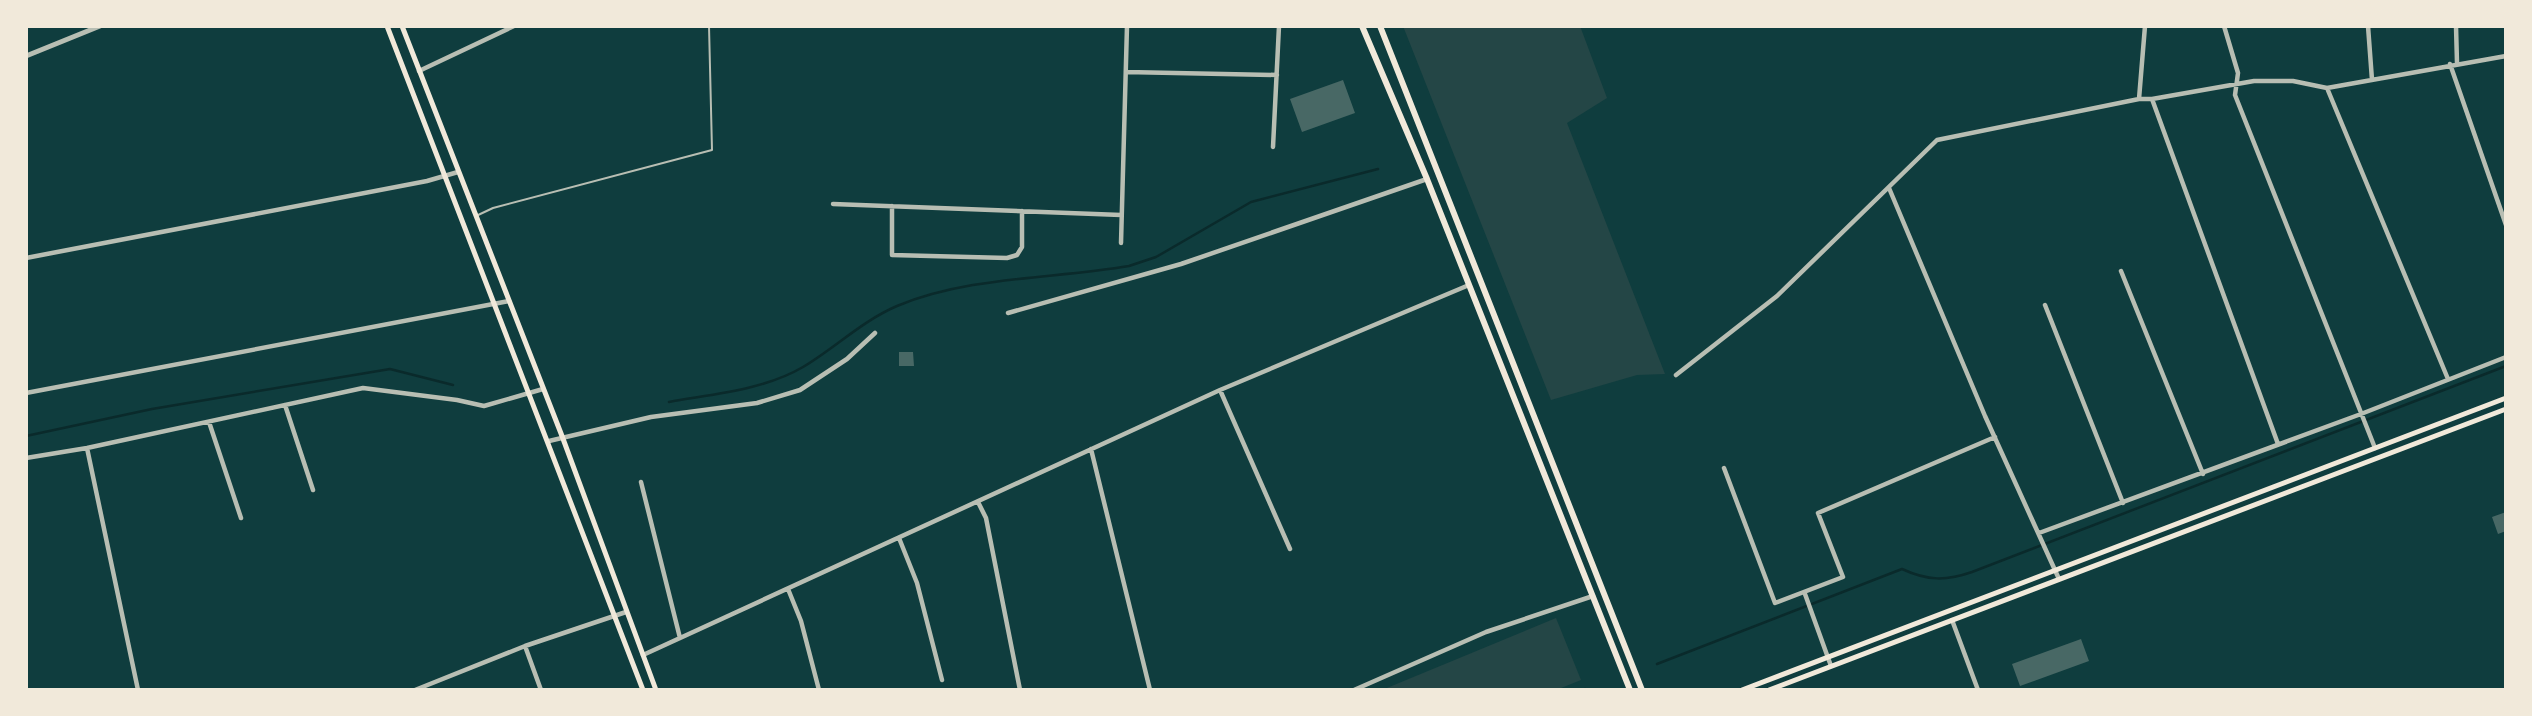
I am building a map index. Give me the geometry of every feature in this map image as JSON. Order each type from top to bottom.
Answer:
[{"type":"main road","points":[[387,26],[643,690]]},
{"type":"main road","points":[[402,26],[562,436],[656,690]]},
{"type":"main road","points":[[1362,26],[1427,179],[1630,690]]},
{"type":"main road","points":[[1381,26],[1642,690]]},
{"type":"main road","points":[[1742,690],[2506,398]]},
{"type":"main road","points":[[1769,690],[2506,409]]},
{"type":"street","points":[[26,56],[100,26]]},
{"type":"street","points":[[418,71],[514,26]]},
{"type":"street","points":[[1121,243],[1127,26]]},
{"type":"street","points":[[1273,146],[1279,26]]},
{"type":"street","points":[[2139,99],[2145,26]]},
{"type":"street","points":[[2224,26],[2238,73],[2235,95],[2375,448]]},
{"type":"street","points":[[2368,26],[2372,80]]},
{"type":"street","points":[[2456,26],[2457,63]]},
{"type":"street","points":[[1676,375],[1777,296],[1937,140],[2139,99],[2152,99],[2236,83],[2293,82],[2327,88],[2506,55]]},
{"type":"street","points":[[2451,64],[2506,225]]},
{"type":"street","points":[[1126,72],[1277,75]]},
{"type":"street","points":[[2327,88],[2448,379]]},
{"type":"street","points":[[2152,99],[2278,444]]},
{"type":"street","points":[[26,258],[458,172]]},
{"type":"street","points":[[1008,313],[1181,264],[1427,179]]},
{"type":"street","points":[[1889,188],[1994,437],[2059,579]]},
{"type":"street","points":[[833,204],[1121,215]]},
{"type":"street","points":[[892,206],[891,255],[1007,258],[1017,255],[1022,247],[1022,211]]},
{"type":"street","points":[[2120,271],[2203,474]]},
{"type":"street","points":[[643,655],[1220,390],[1469,285]]},
{"type":"street","points":[[26,393],[509,301]]},
{"type":"street","points":[[2045,305],[2123,503]]},
{"type":"street","points":[[549,441],[690,410],[757,403],[800,390],[847,359],[875,333]]},
{"type":"street","points":[[2039,533],[2203,474],[2506,357]]},
{"type":"street","points":[[26,458],[87,448],[363,388],[484,406],[543,389]]},
{"type":"street","points":[[1220,390],[1290,549]]},
{"type":"street","points":[[285,405],[313,490]]},
{"type":"street","points":[[209,422],[241,518]]},
{"type":"street","points":[[1724,468],[1775,603],[1805,594],[1843,577],[1818,513],[1994,437]]},
{"type":"street","points":[[87,448],[138,690]]},
{"type":"street","points":[[1091,449],[1150,690]]},
{"type":"street","points":[[641,482],[680,638]]},
{"type":"street","points":[[978,502],[986,518],[1020,690]]},
{"type":"street","points":[[899,538],[917,583],[942,680]]},
{"type":"street","points":[[788,589],[801,621],[819,690]]},
{"type":"street","points":[[1805,594],[1832,666]]},
{"type":"street","points":[[1354,690],[1486,632],[1593,596]]},
{"type":"street","points":[[415,690],[525,646],[626,612]]},
{"type":"street","points":[[1952,621],[1978,690]]},
{"type":"street","points":[[525,646],[541,690]]},
{"type":"lane","points":[[475,216],[493,208],[712,150],[709,26]]},
{"type":"shaded area","points":[[1403,26],[1580,26],[1607,98],[1567,123],[1665,374],[1637,375],[1551,400]]},
{"type":"shaded area","points":[[1556,618],[1581,680],[1556,690],[1382,690]]},
{"type":"building","points":[[1343,80],[1355,113],[1302,132],[1290,99]]},
{"type":"building","points":[[899,352],[913,352],[914,366],[899,366]]},
{"type":"building","points":[[2506,512],[2506,531],[2498,534],[2492,517]]},
{"type":"building","points":[[2081,639],[2089,661],[2020,686],[2012,664]]},
{"type":"waterway","points":[[669,402],[738,390],[788,375],[815,360],[884,312],[925,296],[982,284],[1129,266],[1156,257],[1251,202],[1378,169]]},
{"type":"waterway","points":[[1657,664],[1902,569],[1920,576],[1937,578],[1972,572],[2506,366]]},
{"type":"waterway","points":[[26,436],[152,409],[390,369],[453,385]]}]
